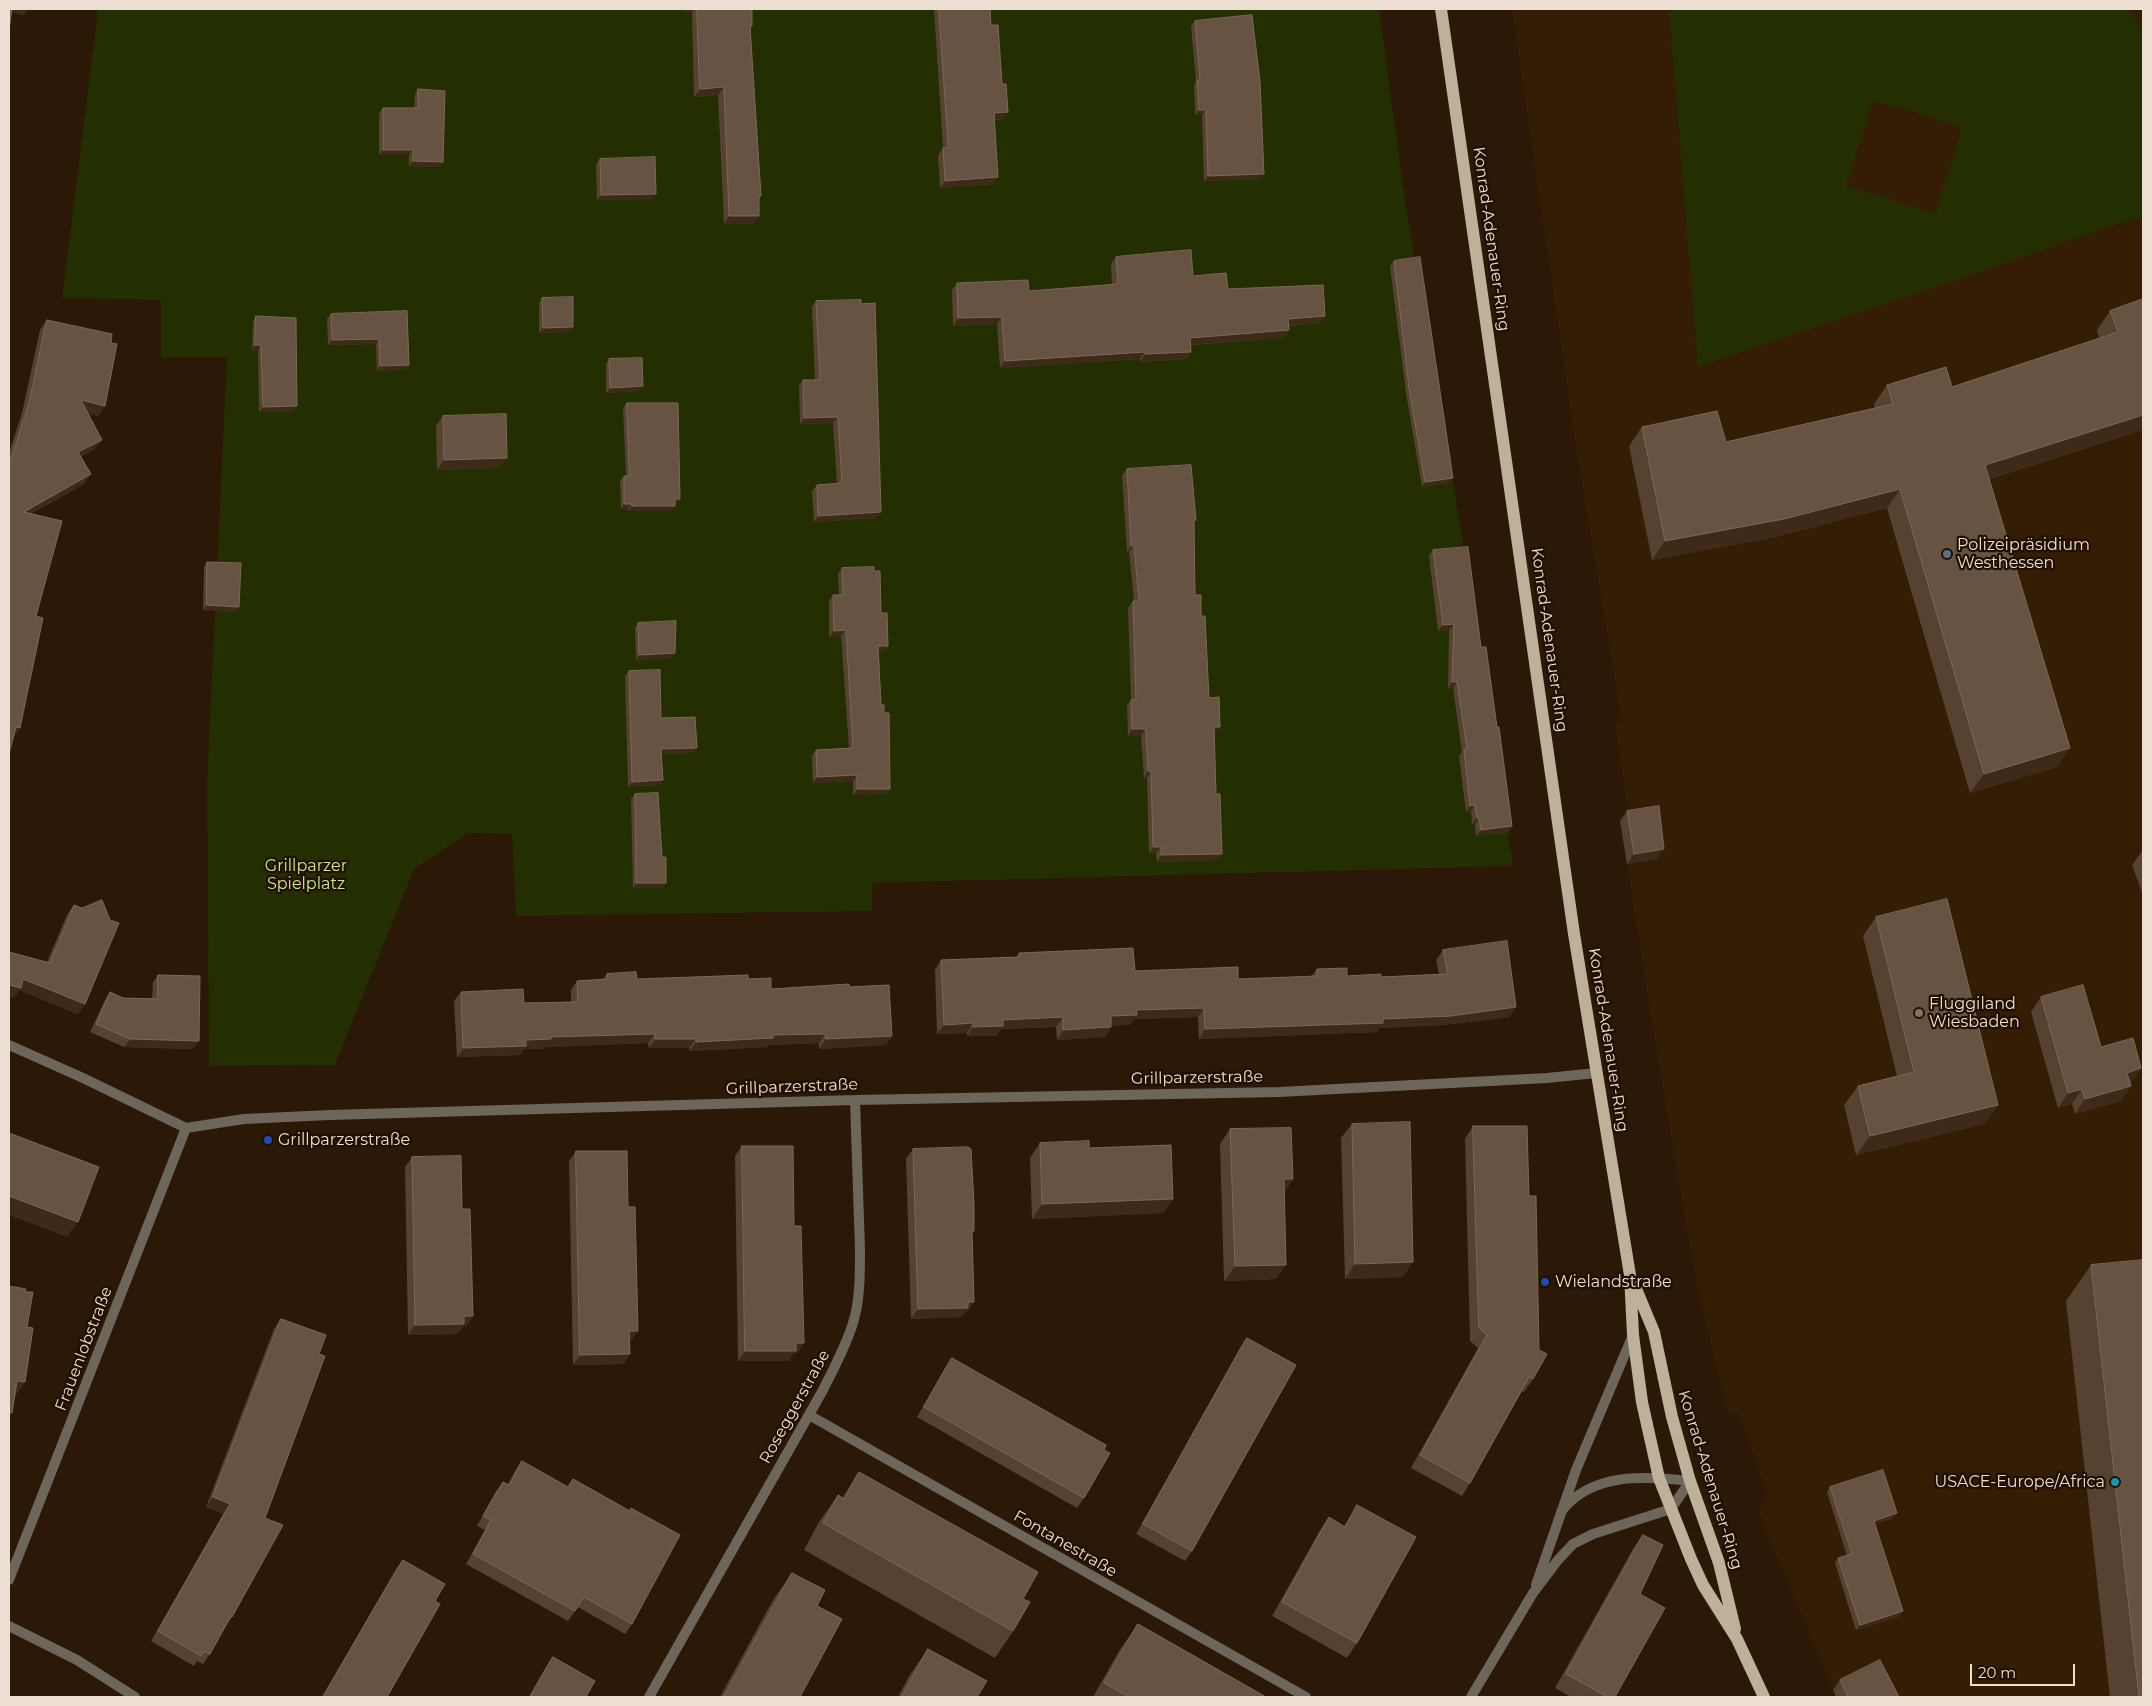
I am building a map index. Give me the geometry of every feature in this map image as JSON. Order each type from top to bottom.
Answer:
[{"type":"main road","name":"Konrad-Adenauer-Ring","points":[[1441,9],[1574,934],[1630,1275],[1633,1335],[1642,1402],[1659,1478],[1671,1509],[1703,1585],[1737,1638],[1764,1697]]},
{"type":"main road","name":"Konrad-Adenauer-Ring","points":[[1630,1275],[1654,1332],[1672,1417],[1690,1481],[1719,1563],[1737,1638]]},
{"type":"street","points":[[9,1045],[83,1078],[186,1128]]},
{"type":"street","name":"Grillparzerstraße","points":[[186,1128],[244,1119],[330,1115],[855,1100],[1279,1092],[1547,1078],[1596,1073]]},
{"type":"street","name":"Roseggerstraße","points":[[649,1697],[838,1362],[854,1322],[860,1275],[855,1100]]},
{"type":"street","name":"Frauenlobstraße","points":[[9,1580],[186,1128]]},
{"type":"street","points":[[1533,1593],[1560,1512],[1592,1428],[1633,1335]]},
{"type":"street","name":"Fontanestraße","points":[[809,1415],[1306,1697]]},
{"type":"street","points":[[1471,1697],[1533,1593],[1558,1560],[1573,1544],[1583,1538],[1671,1509],[1690,1481],[1659,1478],[1613,1481],[1590,1486],[1568,1502],[1560,1512]]},
{"type":"street","points":[[9,1626],[77,1660],[135,1697]]},
{"type":"shaded area","points":[[1512,9],[2143,9],[2143,1697],[1836,1697],[1768,1536],[1758,1509],[1768,1496],[1739,1414],[1727,1413],[1694,1272],[1647,992],[1620,821],[1629,819],[1615,723],[1622,722],[1573,428]]},
{"type":"green space","name":"Grillparzer Spielplatz","points":[[98,9],[1379,9],[1405,201],[1482,653],[1513,866],[872,883],[872,911],[516,916],[512,834],[468,833],[414,869],[335,1065],[209,1066],[207,781],[227,357],[161,357],[161,300],[62,298]]},
{"type":"green space","points":[[1669,9],[2128,9],[2143,31],[2143,216],[1698,367]],"holes":[[[1873,100],[1962,127],[1936,214],[1846,186]]]},
{"type":"building","points":[[9,9],[12,9],[9,31]]},
{"type":"building","points":[[697,9],[752,9],[752,26],[750,26],[761,196],[759,196],[759,216],[729,216],[724,87],[700,89]]},
{"type":"building","points":[[939,9],[990,9],[991,25],[998,25],[1002,84],[1006,84],[1008,112],[994,113],[998,177],[945,181],[943,148],[948,148]]},
{"type":"building","points":[[1252,15],[1260,82],[1264,174],[1208,176],[1206,110],[1199,110],[1197,80],[1200,80],[1195,21]]},
{"type":"building","points":[[418,89],[445,91],[443,162],[413,161],[413,150],[383,150],[383,108],[418,108]]},
{"type":"building","points":[[655,157],[656,194],[601,195],[600,159]]},
{"type":"building","points":[[1191,250],[1193,276],[1226,273],[1228,289],[1323,285],[1325,316],[1288,319],[1289,330],[1190,338],[1191,352],[1145,354],[1145,352],[1005,361],[1002,317],[958,318],[957,283],[1028,280],[1029,291],[1118,284],[1116,257]]},
{"type":"building","points":[[1420,257],[1453,478],[1425,482],[1409,388],[1394,261]]},
{"type":"building","points":[[573,297],[573,327],[543,328],[542,298]]},
{"type":"building","name":"Polizeipräsidium Westhessen","points":[[2143,299],[2143,415],[1985,465],[2070,748],[1984,774],[1900,489],[1784,519],[1665,541],[1642,427],[1717,411],[1726,442],[1893,404],[1887,385],[1946,367],[1952,387],[2118,332],[2110,311]]},
{"type":"building","points":[[861,300],[861,304],[875,303],[881,512],[818,516],[817,485],[842,483],[838,417],[804,418],[803,380],[820,380],[816,301]]},
{"type":"building","points":[[407,311],[409,365],[380,366],[379,339],[332,340],[331,314]]},
{"type":"building","points":[[256,316],[296,318],[297,406],[263,407],[261,345],[255,345]]},
{"type":"building","points":[[47,320],[112,334],[111,343],[117,344],[105,406],[81,400],[102,440],[78,452],[91,474],[24,512],[62,521],[36,616],[43,618],[20,728],[16,727],[9,754],[9,465],[29,403]]},
{"type":"building","points":[[642,358],[643,386],[610,388],[609,359]]},
{"type":"building","points":[[627,403],[678,403],[680,499],[675,499],[675,506],[632,506],[632,504],[624,504],[624,476],[629,476]]},
{"type":"building","points":[[506,414],[507,458],[444,460],[443,416]]},
{"type":"building","points":[[1191,465],[1196,520],[1194,521],[1195,595],[1201,595],[1201,616],[1205,616],[1209,698],[1219,697],[1220,727],[1214,727],[1216,794],[1220,794],[1222,854],[1161,855],[1161,847],[1153,847],[1151,771],[1148,771],[1146,729],[1132,729],[1131,700],[1136,699],[1133,601],[1139,601],[1134,546],[1131,546],[1127,469]]},
{"type":"building","points":[[1468,547],[1481,647],[1486,647],[1512,826],[1481,830],[1475,805],[1470,806],[1464,750],[1467,749],[1457,682],[1452,682],[1454,624],[1443,625],[1433,550]]},
{"type":"building","points":[[207,562],[241,563],[239,607],[207,605]]},
{"type":"building","points":[[874,567],[874,571],[880,571],[881,613],[887,613],[888,646],[878,646],[881,705],[884,705],[884,713],[889,713],[890,789],[857,789],[857,775],[817,777],[816,750],[853,748],[846,630],[834,631],[833,595],[843,595],[842,568]]},
{"type":"building","points":[[676,621],[675,653],[639,655],[638,623]]},
{"type":"building","points":[[660,670],[661,718],[695,717],[697,748],[661,749],[663,780],[632,782],[629,671]]},
{"type":"building","points":[[658,793],[662,857],[666,857],[666,883],[636,883],[635,794]]},
{"type":"building","points":[[1659,806],[1664,849],[1634,854],[1627,811]]},
{"type":"building","name":"Fluggiland Wiesbaden","points":[[1947,899],[1998,1105],[1870,1136],[1858,1086],[1914,1072],[1876,917]]},
{"type":"building","points":[[102,900],[110,920],[119,923],[85,1004],[23,979],[21,988],[9,985],[9,952],[50,963],[74,905],[82,908]]},
{"type":"building","points":[[1507,941],[1516,1007],[1451,1016],[1383,1019],[1383,1023],[1205,1029],[1204,1008],[1136,1010],[1137,1015],[1111,1016],[1111,1027],[1063,1030],[1063,1017],[1003,1020],[1003,1026],[973,1027],[973,1023],[944,1025],[941,960],[1019,957],[1019,953],[1133,948],[1135,971],[1238,967],[1238,979],[1317,976],[1317,969],[1347,968],[1347,976],[1381,974],[1381,977],[1448,974],[1443,950]]},
{"type":"building","points":[[636,972],[637,979],[748,975],[748,979],[771,978],[771,989],[849,984],[849,987],[889,985],[892,1036],[826,1039],[825,1034],[773,1035],[773,1038],[696,1042],[696,1039],[655,1039],[655,1034],[551,1037],[551,1039],[526,1040],[526,1046],[463,1048],[461,992],[523,989],[524,1003],[578,1002],[577,981],[608,979],[607,974]]},
{"type":"building","points":[[158,975],[200,976],[199,1041],[130,1039],[96,1024],[110,992],[123,998],[157,999]]},
{"type":"building","points":[[2083,985],[2101,1047],[2133,1038],[2141,1068],[2127,1073],[2131,1086],[2085,1099],[2082,1089],[2068,1093],[2041,997]]},
{"type":"building","points":[[1410,1122],[1413,1262],[1355,1264],[1352,1124]]},
{"type":"building","points":[[1473,1126],[1527,1126],[1529,1196],[1536,1196],[1539,1350],[1547,1354],[1533,1379],[1529,1377],[1470,1483],[1420,1455],[1487,1335],[1479,1328]]},
{"type":"building","points":[[1291,1128],[1293,1179],[1284,1179],[1286,1265],[1235,1266],[1230,1129]]},
{"type":"building","points":[[9,1133],[99,1167],[78,1222],[9,1196]]},
{"type":"building","points":[[1089,1141],[1089,1148],[1171,1145],[1173,1199],[1042,1204],[1040,1143]]},
{"type":"building","points":[[742,1146],[793,1146],[794,1226],[801,1226],[804,1343],[796,1343],[796,1351],[745,1351]]},
{"type":"building","points":[[968,1147],[971,1149],[974,1204],[974,1231],[972,1231],[974,1302],[968,1302],[968,1308],[918,1309],[913,1149]]},
{"type":"building","points":[[576,1151],[627,1151],[628,1207],[635,1207],[638,1331],[629,1331],[630,1354],[580,1355]]},
{"type":"building","points":[[461,1156],[462,1209],[470,1209],[473,1316],[464,1316],[464,1324],[415,1325],[412,1157]]},
{"type":"building","points":[[2143,1260],[2143,1697],[2139,1697],[2091,1265]]},
{"type":"building","points":[[9,1286],[26,1289],[25,1292],[33,1292],[27,1327],[33,1328],[25,1382],[17,1381],[12,1413],[9,1412]]},
{"type":"building","points":[[281,1319],[326,1335],[319,1354],[325,1356],[265,1518],[283,1525],[210,1654],[204,1651],[201,1656],[158,1631],[230,1504],[213,1497]]},
{"type":"building","points":[[1247,1338],[1296,1365],[1192,1551],[1143,1524]]},
{"type":"building","points":[[952,1358],[1106,1445],[1104,1450],[1110,1453],[1084,1498],[924,1407]]},
{"type":"building","points":[[522,1461],[568,1487],[573,1479],[630,1511],[631,1508],[680,1535],[632,1624],[584,1597],[575,1611],[473,1554],[491,1520],[483,1516],[503,1482],[509,1485]]},
{"type":"building","points":[[1883,1470],[1897,1513],[1874,1521],[1903,1611],[1860,1625],[1838,1558],[1852,1554],[1830,1487]]},
{"type":"building","points":[[859,1472],[1038,1572],[1023,1599],[1030,1602],[1013,1631],[823,1523],[838,1495],[844,1499]]},
{"type":"building","points":[[1357,1505],[1416,1537],[1357,1643],[1282,1602],[1329,1517],[1345,1527]]},
{"type":"building","points":[[1643,1535],[1663,1545],[1640,1594],[1665,1608],[1615,1697],[1608,1697],[1566,1674]]},
{"type":"building","points":[[403,1560],[445,1584],[435,1601],[440,1604],[387,1697],[323,1697]]},
{"type":"building","points":[[792,1573],[825,1590],[817,1606],[842,1619],[800,1697],[724,1697]]},
{"type":"building","points":[[1138,1624],[1266,1697],[1129,1697],[1104,1683]]},
{"type":"building","points":[[928,1649],[987,1681],[977,1697],[902,1697]]},
{"type":"building","points":[[553,1657],[595,1681],[586,1697],[530,1697]]},
{"type":"building","points":[[1880,1660],[1899,1697],[1848,1697],[1840,1680]]},
{"type":"place","name":"Polizeipräsidium Westhessen","points":[[1947,554]]},
{"type":"place","name":"Fluggiland Wiesbaden","points":[[1919,1013]]},
{"type":"place","name":"Grillparzerstraße","points":[[268,1140]]},
{"type":"place","name":"Wielandstraße","points":[[1545,1282]]},
{"type":"place","name":"USACE-Europe/Africa","points":[[2115,1482]]}]
